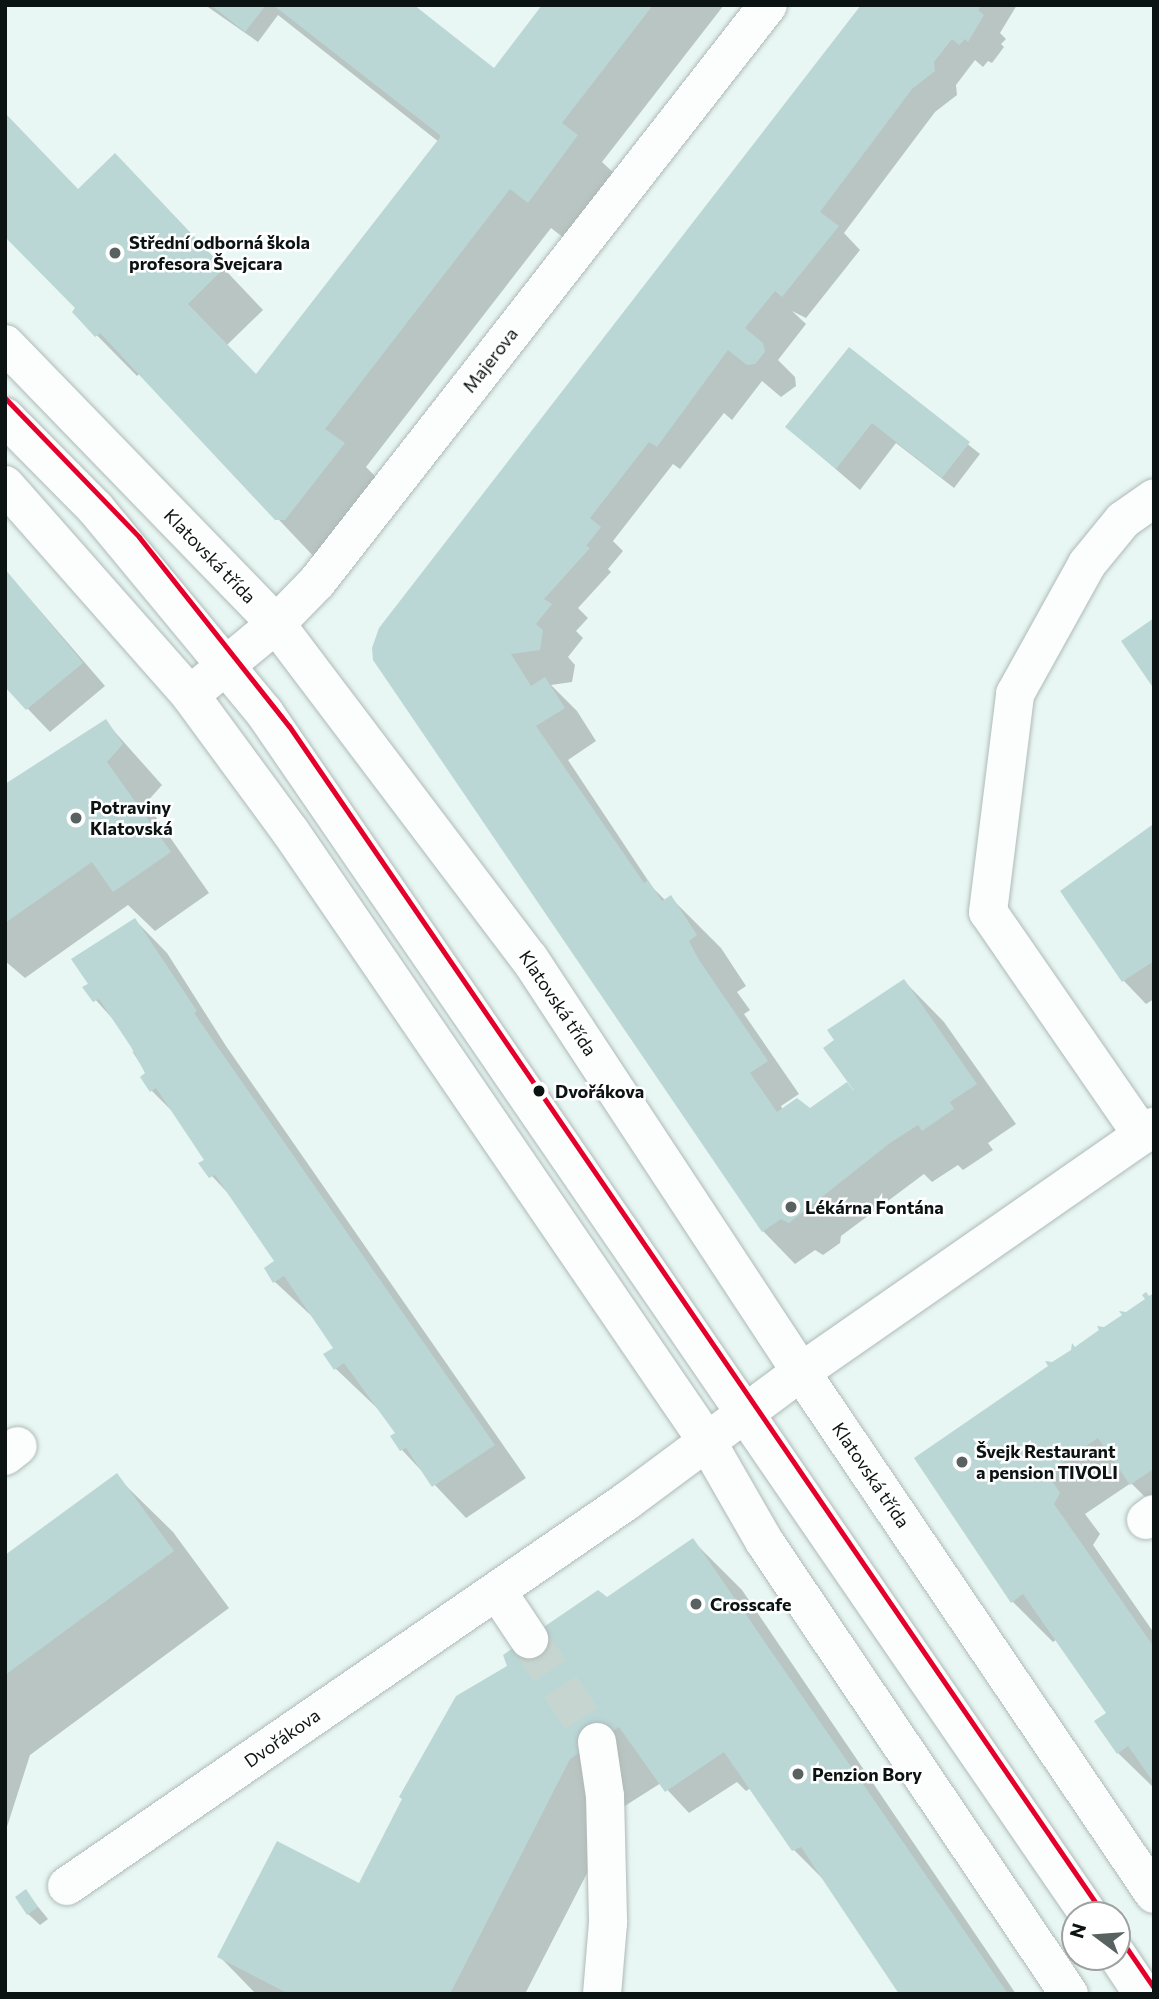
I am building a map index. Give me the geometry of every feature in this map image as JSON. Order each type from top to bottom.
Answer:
[{"type":"main road","name":"Majerova","points":[[190,695],[276,624],[317,582],[768,5]]},
{"type":"main road","name":"Klatovská třída","points":[[5,344],[276,624],[529,958],[801,1372],[1154,1894]]},
{"type":"main road","points":[[5,417],[96,509],[226,663],[438,961],[1079,1901]]},
{"type":"main road","points":[[5,485],[190,695],[290,831],[706,1440],[764,1541],[1069,1994]]},
{"type":"main road","points":[[1148,1131],[988,912],[1015,694],[1087,564],[1123,520],[1154,498]]},
{"type":"main road","name":"Dvořákova","points":[[67,1886],[627,1501],[801,1372],[1148,1131]]},
{"type":"main road","points":[[497,1591],[529,1640]]},
{"type":"main road","points":[[597,1742],[605,1796],[608,1923],[602,1994]]},
{"type":"main road","points":[[1128,1971],[1143,1994]]},
{"type":"building","points":[[211,5],[266,5],[245,32]]},
{"type":"building","name":"Střední odborná škola profesora Švejcara","points":[[273,5],[414,5],[494,68],[542,5],[653,5],[562,123],[578,135],[528,203],[510,189],[325,429],[345,443],[285,520],[275,520],[100,333],[95,337],[72,312],[75,308],[5,237],[5,113],[78,189],[115,153],[224,268],[188,304],[256,374],[441,136]]},
{"type":"building","points":[[861,5],[982,5],[978,10],[984,15],[968,42],[965,39],[959,45],[952,39],[934,62],[935,71],[912,89],[820,212],[839,226],[782,297],[775,291],[745,328],[763,343],[765,352],[755,364],[747,365],[728,350],[657,447],[649,442],[590,518],[601,527],[586,546],[590,548],[544,599],[552,604],[536,624],[543,630],[540,650],[511,654],[531,686],[545,677],[565,708],[536,726],[644,883],[648,880],[662,901],[671,895],[697,935],[689,941],[699,960],[768,1061],[750,1073],[777,1112],[797,1098],[810,1108],[847,1082],[865,1106],[823,1048],[834,1040],[827,1030],[904,979],[977,1084],[950,1102],[954,1109],[922,1131],[918,1125],[890,1143],[789,1223],[781,1219],[762,1232],[373,660],[372,648],[379,628]]},
{"type":"building","points":[[849,347],[970,442],[942,478],[872,423],[836,469],[785,427]]},
{"type":"building","points":[[5,569],[83,663],[26,710],[5,687]]},
{"type":"building","points":[[1154,618],[1154,689],[1121,641]]},
{"type":"building","name":"Potraviny Klatovská","points":[[106,719],[123,744],[107,762],[171,852],[113,892],[92,862],[5,923],[5,784]]},
{"type":"building","points":[[1152,825],[1154,961],[1122,982],[1060,891]]},
{"type":"building","points":[[135,918],[197,1011],[194,1013],[495,1445],[432,1487],[406,1448],[400,1451],[390,1436],[395,1433],[344,1363],[334,1370],[323,1354],[333,1348],[284,1276],[273,1283],[264,1268],[274,1261],[215,1175],[209,1178],[198,1163],[204,1160],[156,1088],[150,1092],[140,1077],[145,1073],[131,1047],[99,999],[93,1002],[82,987],[88,984],[71,959]]},
{"type":"building","points":[[1146,1292],[1149,1296],[1154,1293],[1154,1473],[1152,1470],[1130,1485],[1098,1438],[1047,1473],[1060,1493],[1054,1504],[1154,1647],[1154,1783],[1128,1746],[1117,1754],[1094,1721],[1106,1713],[1023,1594],[1011,1603],[914,1458],[1048,1366],[1045,1361],[1052,1362],[1071,1350],[1072,1343],[1075,1347],[1099,1330],[1097,1326],[1104,1327],[1122,1315],[1119,1311],[1126,1312],[1145,1299],[1142,1295]]},
{"type":"building","points":[[117,1473],[174,1551],[5,1675],[5,1555]]},
{"type":"building","points":[[693,1538],[1008,1994],[899,1994],[801,1847],[792,1851],[724,1752],[665,1792],[619,1727],[570,1759],[450,1994],[289,1994],[217,1957],[277,1841],[359,1883],[402,1799],[399,1797],[456,1696],[507,1666],[503,1655],[598,1590],[607,1597]]},
{"type":"building","points":[[26,1889],[38,1907],[27,1915],[15,1897]]},
{"type":"tunnel","points":[[529,1639],[597,1742]]},
{"type":"transit line","points":[[5,398],[139,537],[289,726],[1094,1901]]},
{"type":"transit line","points":[[1131,1954],[1154,1988]]},
{"type":"place","name":"Střední odborná škola profesora Švejcara","points":[[115,253]]},
{"type":"place","name":"Potraviny Klatovská","points":[[76,818]]},
{"type":"place","name":"Dvořákova","points":[[539,1091]]},
{"type":"place","name":"Lékárna Fontána","points":[[791,1207]]},
{"type":"place","name":"Švejk Restaurant a pension TIVOLI","points":[[962,1462]]},
{"type":"place","name":"Crosscafe","points":[[696,1604]]},
{"type":"place","name":"Penzion Bory","points":[[798,1774]]}]
